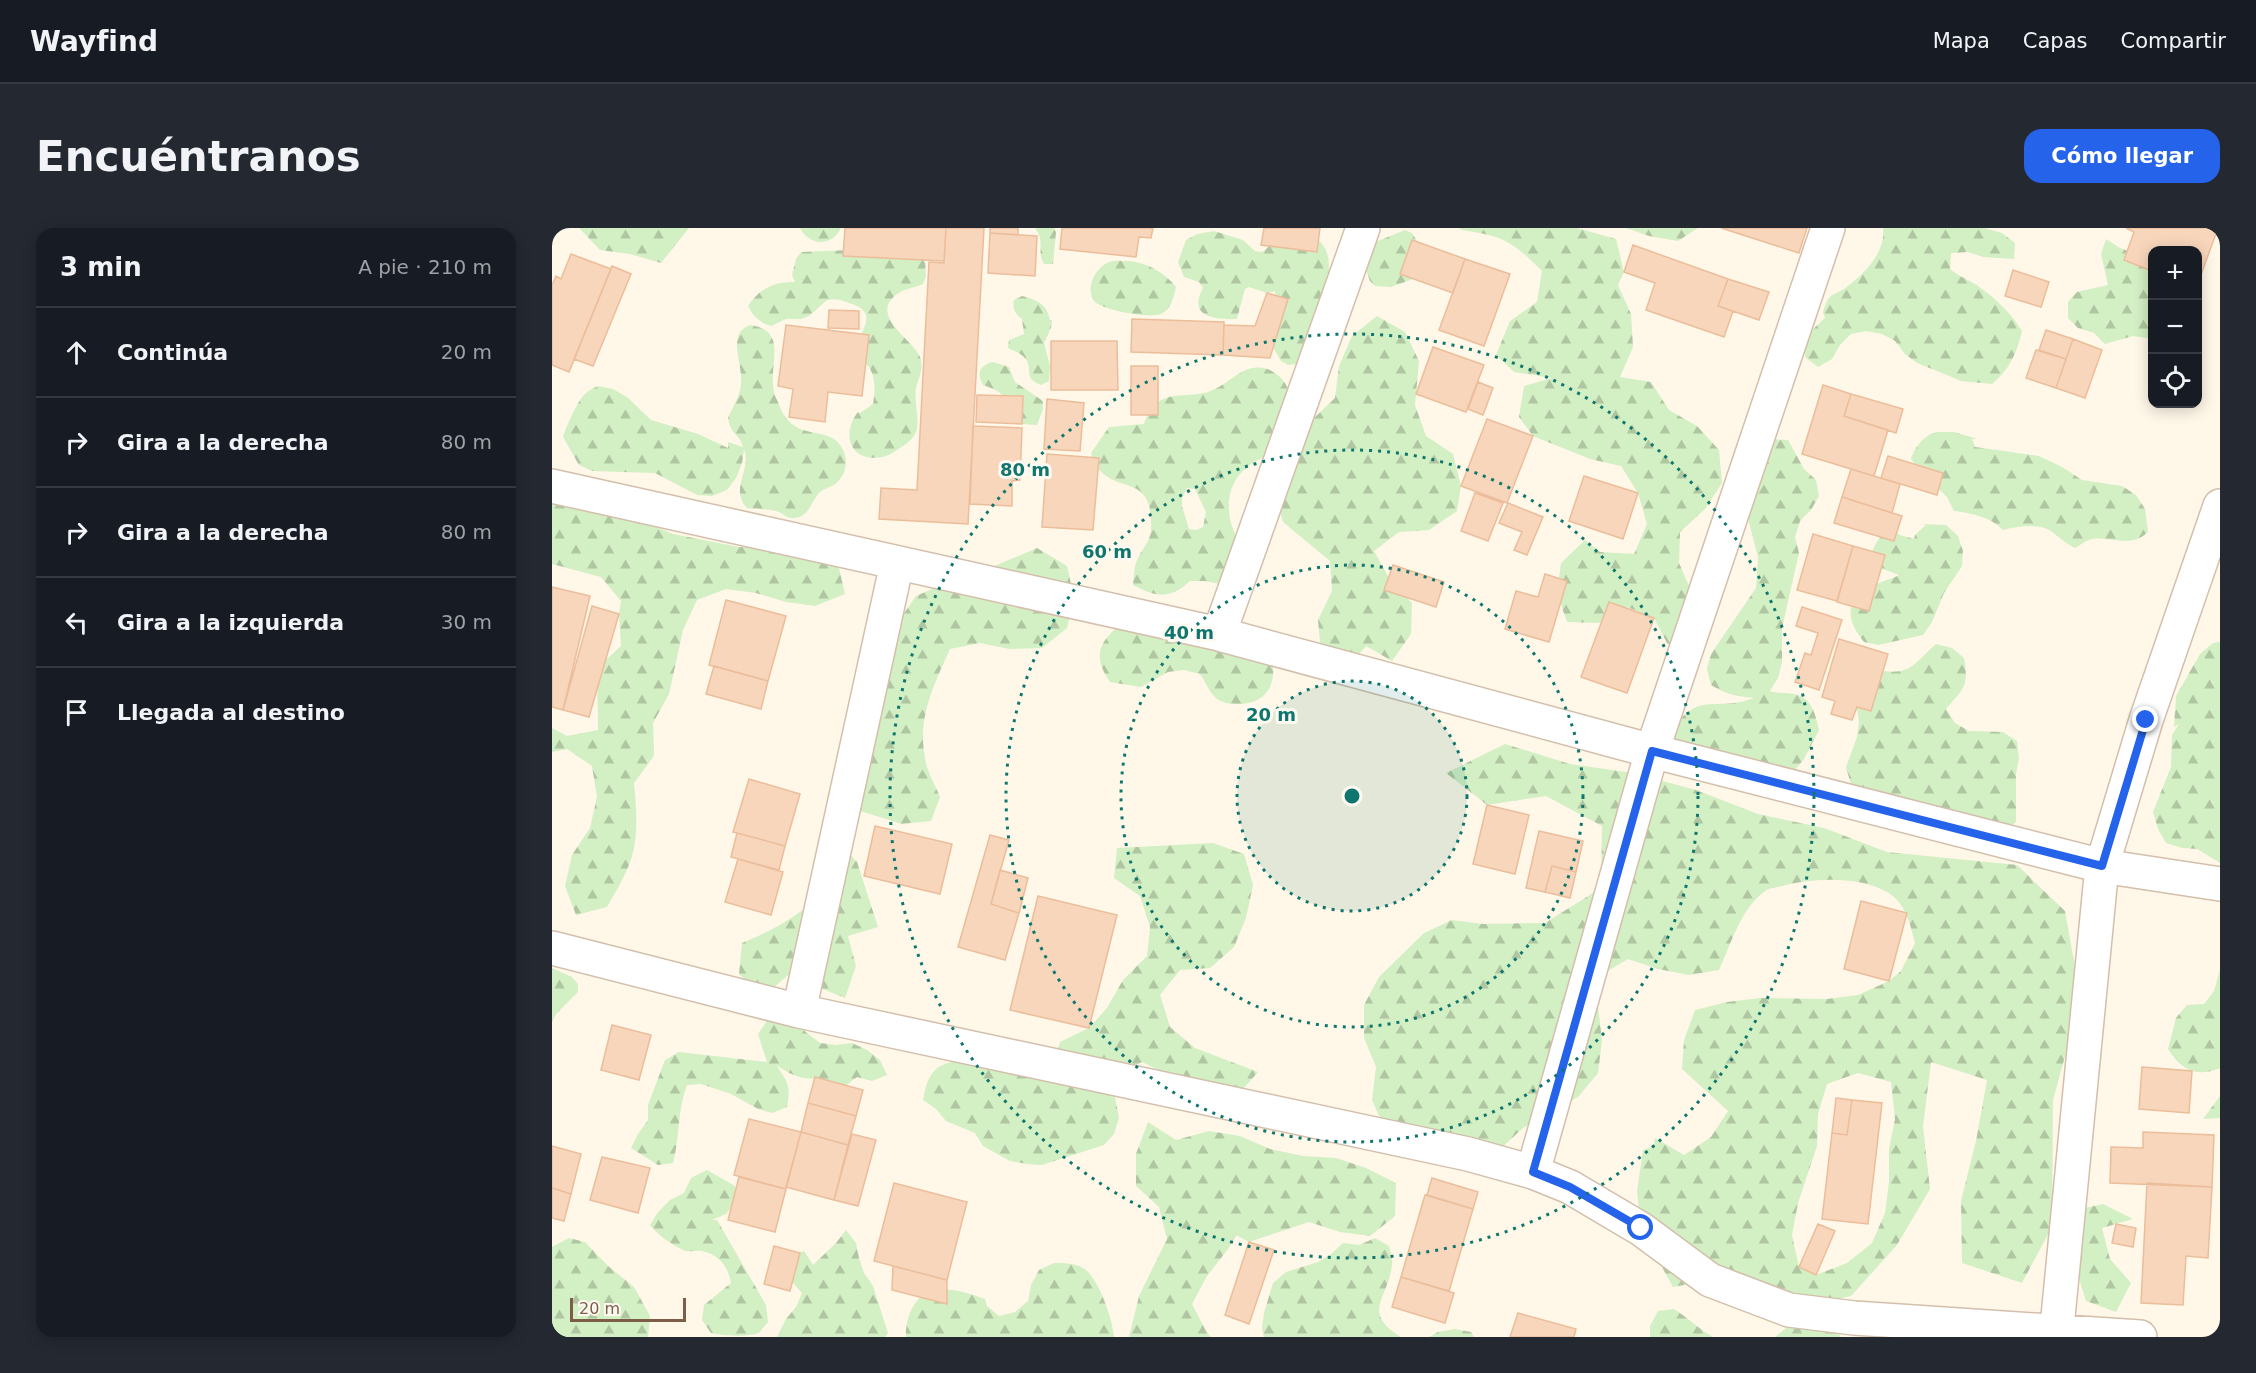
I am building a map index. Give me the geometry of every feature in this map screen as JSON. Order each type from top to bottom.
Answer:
[{"type":"street","points":[[1219,634],[1363,228]]},
{"type":"street","points":[[1533,1172],[1652,751],[1828,228]]},
{"type":"street","points":[[552,486],[1219,634],[1652,751],[2102,866],[2220,884]]},
{"type":"street","points":[[2056,1334],[2102,866],[2146,720],[2220,506]]},
{"type":"street","points":[[799,1011],[897,562]]},
{"type":"street","points":[[552,948],[799,1011],[1468,1154],[1533,1172],[1570,1187],[1641,1228],[1710,1280],[1789,1310],[2056,1334],[2140,1337]]},
{"type":"green space","points":[[579,228],[689,228],[661,263],[630,254],[600,250]]},
{"type":"green space","points":[[800,228],[841,228],[832,239],[820,242],[809,238]]},
{"type":"green space","points":[[1035,228],[1054,228],[1056,232],[1053,264],[1044,264],[1040,238]]},
{"type":"green space","points":[[1459,228],[1577,228],[1616,239],[1624,272],[1618,285],[1631,314],[1633,347],[1620,377],[1651,382],[1669,410],[1697,426],[1719,450],[1722,483],[1705,509],[1680,532],[1679,563],[1692,593],[1694,626],[1668,645],[1654,618],[1627,607],[1599,623],[1567,622],[1557,593],[1561,563],[1585,540],[1600,552],[1634,554],[1647,524],[1638,493],[1621,466],[1590,459],[1533,436],[1519,417],[1524,386],[1552,378],[1514,372],[1496,355],[1510,321],[1537,302],[1542,271],[1514,246],[1488,235]]},
{"type":"green space","points":[[1626,228],[1698,228],[1678,241],[1649,236]]},
{"type":"green space","points":[[1883,228],[1984,228],[2002,233],[2015,243],[2014,259],[1983,257],[1968,252],[1951,253],[1950,269],[1990,296],[2008,312],[2022,331],[2012,360],[1992,384],[1961,381],[1917,363],[1905,354],[1895,341],[1882,334],[1866,331],[1851,334],[1840,345],[1832,359],[1818,367],[1805,357],[1807,339],[1825,318],[1823,312],[1828,299],[1844,289],[1872,263],[1881,246]]},
{"type":"green space","points":[[1405,230],[1412,233],[1425,254],[1413,279],[1391,287],[1375,286],[1370,281],[1365,267],[1373,243]]},
{"type":"green space","points":[[1214,231],[1243,240],[1255,251],[1262,252],[1272,242],[1292,236],[1312,237],[1323,245],[1328,258],[1329,275],[1325,294],[1302,360],[1296,364],[1288,365],[1281,361],[1270,342],[1275,291],[1267,293],[1249,287],[1245,289],[1237,319],[1220,319],[1201,311],[1198,305],[1203,288],[1199,282],[1184,277],[1178,262],[1186,240],[1197,234]]},
{"type":"green space","points":[[2106,239],[2136,254],[2147,266],[2148,338],[2133,336],[2105,344],[2094,333],[2078,328],[2068,318],[2068,302],[2077,292],[2108,285],[2101,254]]},
{"type":"green space","points":[[850,250],[925,260],[926,276],[923,284],[902,291],[891,299],[887,308],[894,326],[916,350],[921,361],[916,388],[917,429],[907,443],[883,457],[863,456],[856,451],[850,438],[850,430],[858,412],[860,413],[873,404],[874,399],[873,376],[858,352],[860,337],[866,324],[865,312],[849,303],[830,299],[809,316],[801,319],[786,319],[771,326],[757,319],[748,306],[768,287],[795,282],[792,275],[796,259],[801,252]]},
{"type":"green space","points":[[1111,261],[1141,263],[1154,269],[1176,287],[1172,302],[1161,314],[1126,313],[1106,308],[1094,301],[1091,296],[1091,285],[1099,269]]},
{"type":"green space","points":[[1022,296],[1044,306],[1052,320],[1044,343],[1050,366],[1049,381],[1041,385],[1030,376],[1025,358],[1008,348],[1009,340],[1024,334],[1022,319],[1013,306],[1014,300]]},
{"type":"green space","points":[[1377,316],[1405,332],[1419,361],[1415,405],[1426,436],[1453,454],[1461,486],[1457,511],[1429,530],[1399,532],[1374,551],[1390,580],[1412,603],[1411,634],[1392,661],[1366,646],[1348,667],[1321,653],[1318,620],[1332,591],[1330,561],[1283,522],[1274,491],[1270,461],[1262,458],[1239,475],[1231,491],[1230,519],[1243,550],[1220,584],[1190,581],[1176,591],[1163,595],[1133,585],[1137,561],[1151,533],[1150,512],[1147,500],[1141,492],[1108,477],[1095,464],[1091,453],[1109,427],[1144,424],[1150,411],[1165,398],[1213,390],[1252,368],[1271,370],[1281,377],[1312,420],[1335,398],[1339,366],[1352,336]],"holes":[[[1187,488],[1195,489],[1206,512],[1203,527],[1196,530],[1189,529],[1182,506],[1182,498]]]},
{"type":"green space","points":[[750,325],[761,328],[773,339],[773,389],[785,417],[799,428],[829,436],[841,446],[845,455],[846,464],[842,477],[832,486],[820,492],[804,514],[790,518],[775,511],[747,508],[740,494],[746,457],[744,449],[736,478],[727,490],[712,496],[697,495],[655,473],[592,471],[579,465],[563,437],[582,397],[598,386],[613,389],[627,397],[651,420],[698,434],[728,448],[728,442],[743,447],[731,428],[728,418],[741,387],[737,342],[743,329]]},
{"type":"green space","points":[[993,362],[1009,367],[1015,382],[1043,401],[1043,409],[1037,425],[1022,424],[1004,396],[983,385],[980,370]]},
{"type":"green space","points":[[1938,432],[1954,432],[1978,439],[1972,439],[1975,447],[2039,456],[2082,480],[2122,486],[2136,495],[2145,509],[2148,532],[2134,540],[2127,541],[2092,539],[2075,548],[2046,528],[2027,526],[2003,530],[1987,519],[1954,511],[1947,497],[1911,459],[1921,441]]},
{"type":"green space","points":[[1771,439],[1788,440],[1804,469],[1816,480],[1819,496],[1811,510],[1800,521],[1795,537],[1799,553],[1782,628],[1782,662],[1778,678],[1770,691],[1794,694],[1805,699],[1814,712],[1819,730],[1804,759],[1794,771],[1691,774],[1670,735],[1679,721],[1689,712],[1707,704],[1728,704],[1754,698],[1722,691],[1711,685],[1707,669],[1711,654],[1756,588],[1758,557],[1746,511]]},
{"type":"green space","points":[[552,484],[673,534],[739,547],[774,547],[838,564],[845,594],[815,606],[726,589],[697,600],[683,630],[669,694],[653,723],[654,756],[634,783],[636,832],[630,864],[607,907],[576,915],[565,886],[572,855],[590,828],[597,797],[592,766],[567,749],[552,752],[552,728],[567,736],[598,730],[597,668],[621,646],[619,614],[621,601],[601,577],[552,564]]},
{"type":"green space","points":[[1922,524],[1946,525],[1958,536],[1963,551],[1962,566],[1944,593],[1932,622],[1923,635],[1878,645],[1864,642],[1857,633],[1851,616],[1854,601],[1867,589],[1899,575],[1878,567],[1872,552],[1878,541],[1889,531],[1893,530],[1900,535],[1914,539],[1915,535],[1926,525]]},
{"type":"green space","points":[[1037,548],[1067,566],[1074,597],[1067,628],[1042,648],[1009,649],[980,643],[950,649],[937,678],[924,720],[924,751],[927,767],[940,797],[931,821],[902,824],[841,805],[896,625],[916,596]]},
{"type":"green space","points":[[1116,628],[1169,642],[1271,654],[1272,682],[1264,695],[1257,700],[1238,704],[1218,700],[1200,674],[1184,670],[1168,672],[1141,687],[1110,682],[1102,667],[1100,654],[1101,647]]},
{"type":"green space","points":[[2220,642],[2220,863],[2197,849],[2182,848],[2166,843],[2158,829],[2153,812],[2171,767],[2172,735],[2179,724],[2174,727],[2176,696],[2200,654],[2213,643]]},
{"type":"green space","points":[[1936,644],[1952,648],[1964,658],[1966,675],[1964,686],[1946,709],[1955,723],[1969,731],[2003,732],[2017,741],[2019,758],[2016,774],[2016,822],[2003,832],[1858,794],[1850,781],[1846,767],[1857,737],[1859,722],[1857,707],[1883,671],[1901,671],[1913,666]]},
{"type":"green space","points":[[1505,744],[1570,764],[1633,773],[1696,790],[1758,814],[1824,828],[1887,852],[2017,865],[2065,911],[2076,973],[2070,1038],[2053,1100],[2052,1227],[2022,1283],[1962,1263],[1961,1201],[1976,1141],[1987,1080],[1931,1062],[1923,1127],[1930,1189],[1897,1245],[1851,1296],[1789,1310],[1711,1280],[1673,1287],[1641,1229],[1637,1191],[1643,1150],[1654,1146],[1655,1138],[1684,1155],[1711,1137],[1728,1111],[1682,1069],[1684,1040],[1695,1010],[1727,1002],[1760,998],[1827,999],[1858,995],[1889,981],[1901,971],[1915,943],[1906,914],[1899,902],[1887,892],[1862,883],[1819,880],[1767,890],[1749,907],[1743,917],[1719,970],[1689,975],[1658,969],[1628,959],[1601,975],[1598,1006],[1602,1040],[1598,1073],[1578,1097],[1523,1128],[1499,1150],[1385,1129],[1372,1100],[1376,1067],[1364,1038],[1364,1005],[1379,977],[1424,933],[1452,920],[1483,924],[1545,923],[1601,888],[1602,826],[1546,796],[1487,805],[1446,773]],"holes":[[[1858,1073],[1891,1082],[1895,1119],[1889,1149],[1889,1182],[1885,1213],[1872,1243],[1847,1263],[1816,1275],[1799,1267],[1792,1235],[1798,1203],[1817,1146],[1818,1114],[1827,1084]]]},
{"type":"green space","points":[[835,838],[857,862],[878,927],[848,936],[856,966],[845,998],[788,975],[763,997],[739,974],[742,943],[785,922],[823,893],[813,861]]},
{"type":"green space","points":[[1213,843],[1244,854],[1253,885],[1246,918],[1234,947],[1210,968],[1180,970],[1160,995],[1170,1027],[1195,1048],[1258,1072],[1237,1096],[1169,1075],[1142,1062],[1115,1075],[1113,1086],[1119,1118],[1114,1134],[1104,1145],[1042,1165],[1010,1161],[983,1146],[975,1133],[946,1121],[936,1109],[923,1100],[930,1077],[944,1064],[992,1058],[1055,1061],[1060,1042],[1089,1028],[1107,1008],[1123,980],[1147,956],[1150,927],[1140,896],[1114,878],[1117,848]]},
{"type":"green space","points":[[552,968],[572,977],[578,984],[578,992],[556,1014],[552,1022]]},
{"type":"green space","points":[[2220,970],[2220,1068],[2197,1072],[2184,1067],[2168,1049],[2176,1018],[2187,1005],[2204,1004],[2214,991]]},
{"type":"green space","points":[[784,1020],[798,1026],[820,1043],[836,1045],[852,1043],[867,1050],[880,1060],[887,1075],[872,1081],[857,1077],[844,1087],[828,1081],[799,1077],[776,1065],[788,1084],[788,1100],[787,1107],[772,1113],[758,1109],[731,1094],[701,1084],[687,1085],[673,1163],[658,1165],[631,1148],[648,1120],[648,1105],[665,1060],[679,1052],[767,1062],[758,1034],[767,1021]]},
{"type":"green space","points":[[2220,1096],[2220,1118],[2203,1119]]},
{"type":"green space","points":[[1148,1122],[1176,1140],[1209,1131],[1240,1136],[1270,1149],[1303,1156],[1336,1158],[1366,1168],[1396,1183],[1395,1216],[1370,1236],[1340,1232],[1309,1222],[1249,1242],[1236,1235],[1207,1276],[1192,1304],[1211,1337],[1129,1337],[1139,1296],[1167,1239],[1159,1207],[1136,1186],[1136,1154]]},
{"type":"green space","points":[[707,1170],[735,1186],[736,1201],[726,1214],[712,1220],[717,1220],[766,1305],[768,1322],[759,1333],[735,1336],[711,1333],[702,1320],[704,1305],[731,1283],[728,1272],[714,1255],[683,1250],[661,1236],[650,1225],[658,1212],[670,1200],[684,1193],[691,1178]]},
{"type":"green space","points":[[2103,1204],[2133,1219],[2102,1228],[2110,1259],[2131,1283],[2116,1312],[2086,1301],[2078,1275],[2071,1211]]},
{"type":"green space","points":[[846,1230],[856,1243],[864,1273],[873,1286],[888,1333],[885,1337],[777,1337],[802,1293],[780,1268],[789,1256],[804,1251],[813,1265]]},
{"type":"green space","points":[[569,1238],[585,1242],[608,1266],[634,1287],[650,1316],[648,1337],[552,1337],[552,1247]]},
{"type":"green space","points":[[1375,1238],[1389,1246],[1392,1260],[1390,1276],[1379,1311],[1388,1328],[1401,1337],[1264,1337],[1262,1328],[1264,1313],[1273,1283],[1286,1272],[1318,1262],[1343,1243],[1359,1245]]},
{"type":"green space","points":[[1054,1263],[1076,1265],[1089,1273],[1104,1299],[1114,1337],[906,1337],[910,1314],[923,1295],[944,1290],[967,1293],[985,1299],[987,1306],[999,1316],[1015,1312],[1028,1301],[1031,1285],[1039,1270]]},
{"type":"green space","points":[[1674,1309],[1713,1337],[1650,1337],[1650,1326],[1658,1311]]},
{"type":"green space","points":[[1790,1325],[1835,1329],[1841,1337],[1775,1337]]},
{"type":"green space","points":[[1455,1329],[1471,1332],[1474,1337],[1429,1337],[1438,1332]]},
{"type":"building","points":[[845,228],[946,228],[944,261],[843,256]]},
{"type":"building","points":[[946,228],[984,228],[968,524],[879,519],[881,488],[917,490],[929,262],[944,263]]},
{"type":"building","points":[[990,228],[1018,228],[1018,235],[990,233]]},
{"type":"building","points":[[1062,228],[1153,228],[1151,238],[1139,237],[1136,257],[1060,249]]},
{"type":"building","points":[[1264,228],[1320,228],[1317,252],[1261,245]]},
{"type":"building","points":[[1721,228],[1807,228],[1799,253]]},
{"type":"building","points":[[2126,228],[2218,228],[2202,272],[2202,246],[2148,246],[2148,269],[2124,260],[2134,232]]},
{"type":"building","points":[[990,233],[1037,236],[1035,276],[988,273]]},
{"type":"building","points":[[1412,240],[1465,259],[1453,293],[1400,274]]},
{"type":"building","points":[[1633,245],[1728,279],[1718,306],[1733,311],[1724,337],[1646,310],[1655,283],[1624,272]]},
{"type":"building","points":[[571,254],[611,269],[569,372],[552,365],[552,285],[556,276],[561,279]]},
{"type":"building","points":[[1465,259],[1510,274],[1484,346],[1439,330]]},
{"type":"building","points":[[612,266],[631,274],[593,366],[574,359]]},
{"type":"building","points":[[2013,270],[2049,282],[2041,307],[2005,296]]},
{"type":"building","points":[[1728,279],[1769,292],[1759,320],[1718,306]]},
{"type":"building","points":[[1267,293],[1288,299],[1270,358],[1223,355],[1224,325],[1255,326]]},
{"type":"building","points":[[829,310],[859,311],[859,329],[828,328]]},
{"type":"building","points":[[1132,319],[1224,322],[1223,355],[1131,352]]},
{"type":"building","points":[[786,325],[869,335],[862,396],[828,392],[825,422],[789,417],[793,389],[778,386]]},
{"type":"building","points":[[2046,330],[2073,339],[2066,359],[2039,350]]},
{"type":"building","points":[[2073,339],[2102,350],[2085,398],[2056,388]]},
{"type":"building","points":[[1051,341],[1117,341],[1118,390],[1051,390]]},
{"type":"building","points":[[1433,347],[1484,365],[1466,412],[1416,394]]},
{"type":"building","points":[[2036,350],[2066,359],[2056,388],[2026,378]]},
{"type":"building","points":[[1131,366],[1158,366],[1158,415],[1131,415]]},
{"type":"building","points":[[1478,382],[1493,388],[1483,415],[1468,409]]},
{"type":"building","points":[[1823,385],[1851,394],[1844,416],[1888,430],[1874,476],[1802,454]]},
{"type":"building","points":[[1851,394],[1903,409],[1896,433],[1844,416]]},
{"type":"building","points":[[977,395],[1023,396],[1022,424],[976,422]]},
{"type":"building","points":[[1047,399],[1084,403],[1080,451],[1044,449]]},
{"type":"building","points":[[1487,419],[1533,436],[1507,503],[1461,486]]},
{"type":"building","points":[[973,426],[1022,428],[1020,480],[1012,481],[1012,506],[970,504]]},
{"type":"building","points":[[1047,454],[1099,458],[1093,530],[1042,527]]},
{"type":"building","points":[[1888,456],[1943,473],[1937,495],[1881,478]]},
{"type":"building","points":[[1851,469],[1900,484],[1892,513],[1842,497]]},
{"type":"building","points":[[1584,476],[1638,493],[1623,539],[1569,521]]},
{"type":"building","points":[[1475,493],[1503,503],[1488,541],[1461,531]]},
{"type":"building","points":[[1842,497],[1902,516],[1894,541],[1834,523]]},
{"type":"building","points":[[1508,503],[1543,517],[1527,555],[1514,550],[1522,532],[1499,523]]},
{"type":"building","points":[[1813,534],[1853,546],[1837,601],[1797,590]]},
{"type":"building","points":[[1853,546],[1885,555],[1869,611],[1837,602]]},
{"type":"building","points":[[1393,565],[1444,582],[1436,607],[1384,590]]},
{"type":"building","points":[[1545,574],[1567,581],[1549,642],[1505,629],[1516,591],[1538,597]]},
{"type":"building","points":[[552,587],[590,596],[563,710],[552,707]]},
{"type":"building","points":[[726,600],[786,616],[768,681],[709,665]]},
{"type":"building","points":[[1609,602],[1654,618],[1627,693],[1581,677]]},
{"type":"building","points":[[592,606],[619,614],[589,717],[563,710]]},
{"type":"building","points":[[1802,607],[1842,620],[1819,690],[1795,682],[1805,653],[1811,655],[1818,633],[1796,626]]},
{"type":"building","points":[[1839,639],[1888,654],[1871,711],[1857,707],[1852,720],[1831,714],[1835,701],[1822,697]]},
{"type":"building","points":[[714,666],[768,681],[761,709],[706,694]]},
{"type":"building","points":[[749,779],[800,794],[785,846],[733,832]]},
{"type":"building","points":[[1487,805],[1529,815],[1515,874],[1473,864]]},
{"type":"building","points":[[875,826],[952,844],[940,894],[864,876]]},
{"type":"building","points":[[1539,831],[1583,841],[1576,872],[1552,866],[1545,892],[1526,888]]},
{"type":"building","points":[[737,833],[785,846],[779,870],[731,857]]},
{"type":"building","points":[[990,835],[1009,840],[991,904],[1019,913],[1005,960],[958,947]]},
{"type":"building","points":[[738,859],[783,872],[771,915],[725,902]]},
{"type":"building","points":[[1552,866],[1576,872],[1570,898],[1545,892]]},
{"type":"building","points":[[1000,870],[1028,878],[1019,913],[991,904]]},
{"type":"building","points":[[1038,896],[1117,915],[1089,1028],[1010,1010]]},
{"type":"building","points":[[1861,901],[1907,913],[1889,981],[1844,969]]},
{"type":"building","points":[[612,1025],[651,1035],[639,1080],[601,1070]]},
{"type":"building","points":[[2142,1067],[2192,1071],[2189,1113],[2139,1109]]},
{"type":"building","points":[[815,1077],[863,1090],[856,1116],[808,1103]]},
{"type":"building","points":[[1836,1098],[1852,1100],[1847,1135],[1832,1133]]},
{"type":"building","points":[[1852,1100],[1882,1103],[1868,1224],[1822,1219],[1832,1133],[1847,1135]]},
{"type":"building","points":[[808,1103],[856,1116],[848,1145],[801,1132]]},
{"type":"building","points":[[749,1119],[801,1132],[786,1189],[734,1175]]},
{"type":"building","points":[[801,1132],[848,1145],[834,1200],[786,1187]]},
{"type":"building","points":[[2143,1132],[2214,1135],[2212,1187],[2110,1183],[2111,1147],[2143,1148]]},
{"type":"building","points":[[852,1134],[876,1140],[858,1206],[834,1200]]},
{"type":"building","points":[[552,1146],[581,1154],[571,1194],[552,1188]]},
{"type":"building","points":[[602,1157],[650,1168],[638,1213],[590,1200]]},
{"type":"building","points":[[739,1177],[786,1189],[775,1232],[728,1220]]},
{"type":"building","points":[[1432,1178],[1478,1192],[1473,1209],[1427,1195]]},
{"type":"building","points":[[894,1183],[967,1202],[947,1280],[874,1261]]},
{"type":"building","points":[[2147,1183],[2212,1187],[2208,1258],[2186,1256],[2183,1305],[2141,1303]]},
{"type":"building","points":[[552,1188],[571,1194],[564,1221],[552,1218]]},
{"type":"building","points":[[1425,1195],[1473,1209],[1449,1291],[1401,1277]]},
{"type":"building","points":[[1818,1224],[1835,1231],[1816,1275],[1799,1267]]},
{"type":"building","points":[[2116,1224],[2136,1228],[2133,1247],[2112,1243]]},
{"type":"building","points":[[1249,1242],[1274,1250],[1249,1324],[1225,1315]]},
{"type":"building","points":[[774,1246],[800,1253],[790,1291],[764,1284]]},
{"type":"building","points":[[893,1266],[947,1280],[947,1304],[892,1290]]},
{"type":"building","points":[[1401,1277],[1454,1293],[1445,1323],[1392,1307]]},
{"type":"building","points":[[1518,1313],[1576,1329],[1574,1337],[1510,1337]]},
{"type":"route","points":[[1641,1228],[1570,1187],[1533,1172],[1652,751],[2102,866],[2146,720]]}]
